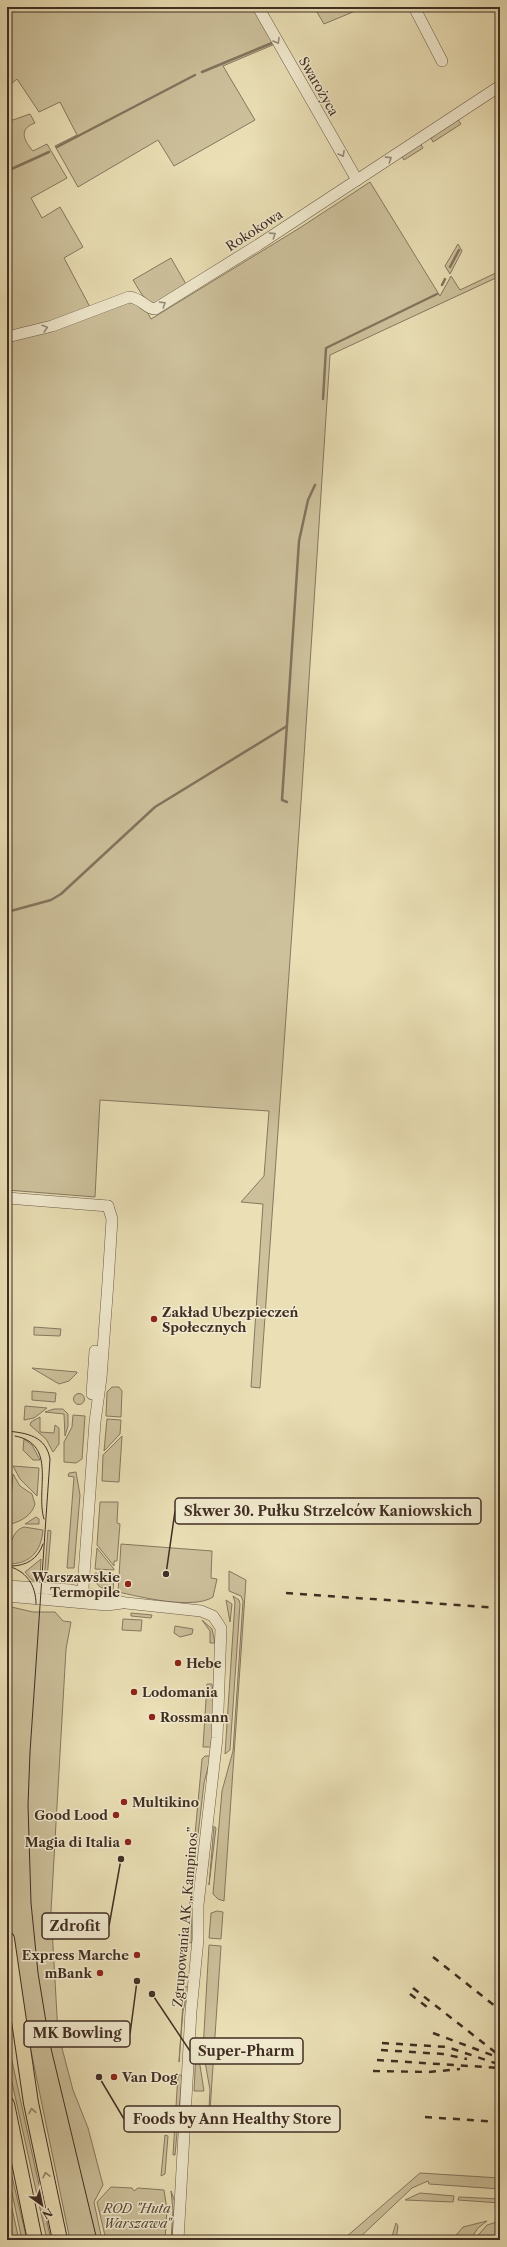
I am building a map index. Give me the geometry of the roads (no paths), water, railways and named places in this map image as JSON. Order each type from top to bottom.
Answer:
[{"type":"main road","points":[[7,1939],[31,2103],[60,2240]]},
{"type":"main road","points":[[7,2104],[35,2240]]},
{"type":"street","name":"Swarożyca","points":[[258,7],[357,180]]},
{"type":"street","points":[[414,7],[442,61]]},
{"type":"street","name":"Rokokowa","points":[[7,337],[52,326],[129,297],[141,299],[150,308],[156,309],[500,86]]},
{"type":"street","points":[[7,1198],[108,1206]]},
{"type":"street","points":[[94,1422],[98,1405],[112,1222],[108,1206]]},
{"type":"street","points":[[82,1597],[94,1422],[92,1399],[93,1378],[104,1218],[108,1206]]},
{"type":"street","name":"Zgrupowania AK „Kampinos”","points":[[7,1586],[126,1603],[205,1612],[216,1619],[222,1633],[217,1743],[198,1905],[198,1942],[190,2016],[178,2240]]},
{"type":"street","name":"Zgrupowania AK „Kampinos”","points":[[7,1596],[82,1597]]},
{"type":"waterway","points":[[202,72],[272,43]]},
{"type":"waterway","points":[[57,147],[195,75]]},
{"type":"waterway","points":[[7,171],[49,152]]},
{"type":"waterway","points":[[450,267],[459,250]]},
{"type":"waterway","points":[[442,285],[445,279]]},
{"type":"waterway","points":[[323,399],[326,348],[437,294]]},
{"type":"waterway","points":[[287,802],[282,800],[299,541],[308,500],[315,485]]},
{"type":"waterway","points":[[7,912],[51,900],[61,894],[155,807],[287,726]]},
{"type":"tram line","points":[[7,1431],[22,1433],[34,1437],[44,1445],[48,1451],[50,1459],[30,1752],[28,1805],[31,1903],[38,1973],[49,2040],[97,2240]]},
{"type":"tram line","points":[[15,1436],[28,1441],[36,1448],[41,1458],[42,1507],[44,1519]]},
{"type":"tram line","points":[[11,1566],[22,1565],[31,1561],[38,1554],[43,1544]]},
{"type":"tram line","points":[[7,1566],[20,1571],[29,1579],[36,1597],[36,1604]]},
{"type":"railway","points":[[286,1593],[500,1608]]},
{"type":"railway","points":[[433,1957],[500,2010]]},
{"type":"railway","points":[[413,1988],[500,2056]]},
{"type":"railway","points":[[410,1994],[432,2011]]},
{"type":"railway","points":[[433,2033],[497,2057]]},
{"type":"railway","points":[[382,2043],[447,2047],[498,2064]]},
{"type":"railway","points":[[381,2050],[443,2054],[467,2059]]},
{"type":"railway","points":[[377,2060],[500,2068]]},
{"type":"railway","points":[[373,2071],[429,2072],[460,2069]]},
{"type":"railway","points":[[425,2117],[500,2122]]},
{"type":"place","name":"Zakład Ubezpieczeń Społecznych","points":[[154,1319]]},
{"type":"place","name":"Skwer 30. Pułku Strzelców Kaniowskich","points":[[166,1574]]},
{"type":"place","name":"Warszawskie Termopile","points":[[128,1584]]},
{"type":"place","name":"Hebe","points":[[178,1663]]},
{"type":"place","name":"Lodomania","points":[[134,1692]]},
{"type":"place","name":"Rossmann","points":[[152,1717]]},
{"type":"place","name":"Multikino","points":[[124,1802]]},
{"type":"place","name":"Good Lood","points":[[116,1815]]},
{"type":"place","name":"Magia di Italia","points":[[128,1842]]},
{"type":"place","name":"Zdrofit","points":[[121,1859]]},
{"type":"place","name":"Express Marche","points":[[137,1955]]},
{"type":"place","name":"mBank","points":[[100,1973]]},
{"type":"place","name":"MK Bowling","points":[[137,1981]]},
{"type":"place","name":"Super-Pharm","points":[[152,1994]]},
{"type":"place","name":"Foods by Ann Healthy Store","points":[[99,2077]]},
{"type":"place","name":"Van Dog","points":[[114,2077]]},
{"type":"park label","name":"ROD \"Huta Warszawa\"","points":[[137,2216]]}]
